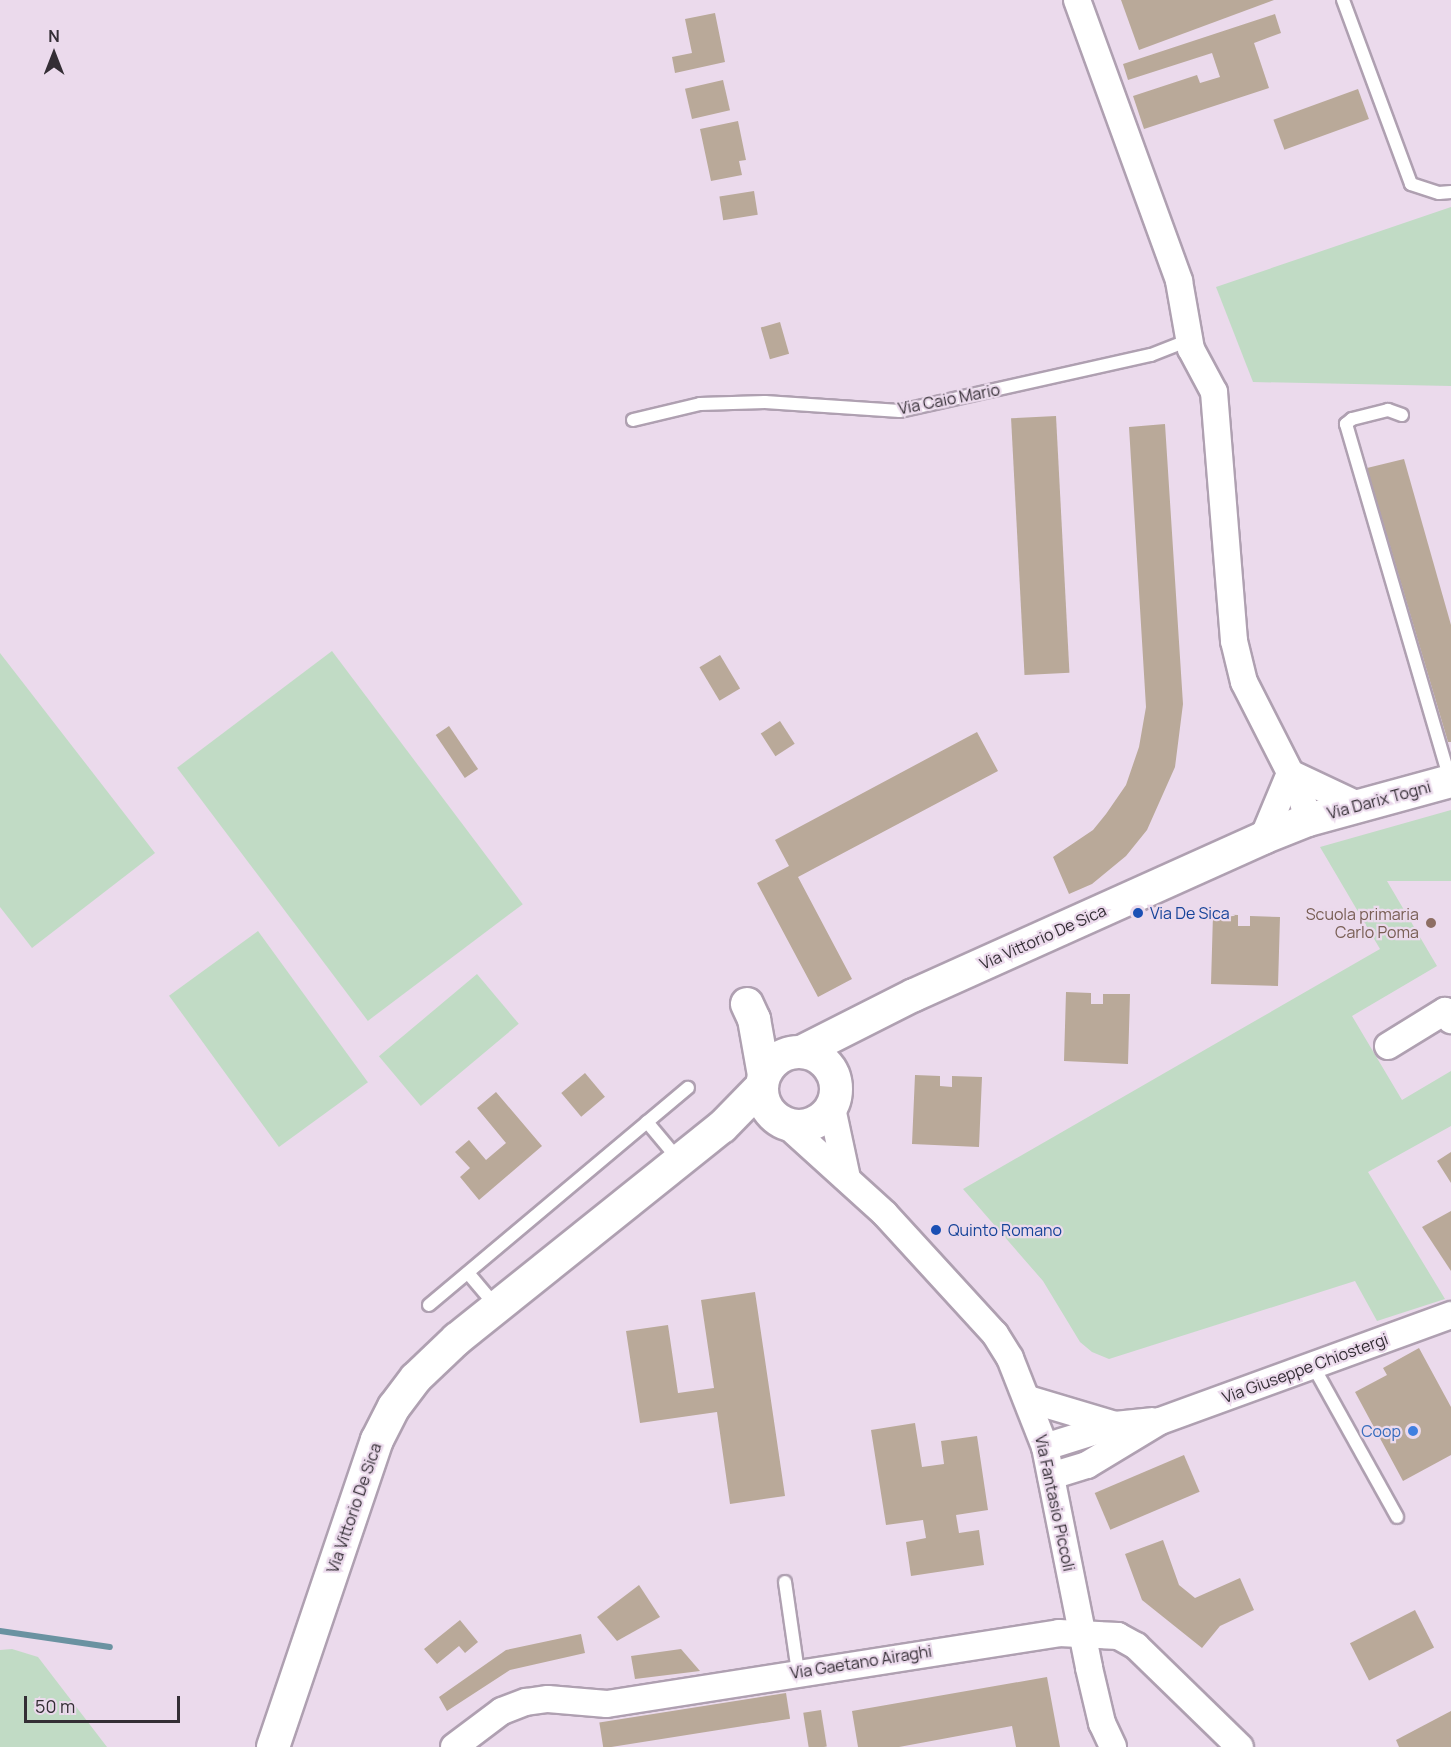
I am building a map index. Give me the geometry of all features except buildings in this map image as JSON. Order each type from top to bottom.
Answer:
[{"type":"street","points":[[1077,0],[1179,281],[1189,340],[1214,392],[1234,641],[1244,682],[1290,773],[1308,820]]},
{"type":"street","points":[[1290,773],[1358,805]]},
{"type":"street","points":[[1263,838],[1290,773]]},
{"type":"street","name":"Via Darix Togni","points":[[1308,820],[1450,781]]},
{"type":"street","name":"Via Vittorio De Sica","points":[[273,1747],[377,1440],[394,1407],[416,1378],[496,1307],[678,1159],[722,1127],[780,1057],[797,1052],[877,1012],[1263,838],[1308,820]]},
{"type":"street","points":[[782,1122],[763,1098],[763,1080],[751,1011],[797,1052],[820,1058],[833,1072],[837,1084],[832,1108],[847,1178]]},
{"type":"street","points":[[1388,1046],[1445,1011],[1451,1020]]},
{"type":"street","name":"Via Vittorio De Sica","points":[[833,1072],[877,1012]]},
{"type":"street","name":"Via Vittorio De Sica","points":[[722,1127],[782,1122],[812,1124],[832,1108]]},
{"type":"street","name":"Via Fantasio Piccoli","points":[[782,1122],[847,1178],[995,1334],[1028,1399],[1045,1447],[1102,1723],[1113,1747]]},
{"type":"street","name":"Via Giuseppe Chiostergi","points":[[1051,1476],[1087,1465],[1160,1421],[1451,1315]]},
{"type":"street","name":"Via Giuseppe Chiostergi","points":[[1028,1399],[1116,1425]]},
{"type":"street","name":"Via Giuseppe Chiostergi","points":[[1045,1447],[1116,1425],[1160,1421]]},
{"type":"street","name":"Via Gaetano Airaghi","points":[[454,1747],[502,1711],[526,1701],[548,1699],[607,1704],[1032,1635],[1082,1634],[1118,1636],[1136,1646],[1240,1747]]},
{"type":"lane","points":[[1343,0],[1411,184],[1445,192],[1451,183]]},
{"type":"lane","name":"Via Caio Mario","points":[[633,420],[700,404],[754,402],[900,411],[1151,355],[1189,340]]},
{"type":"lane","points":[[1402,415],[1388,410],[1352,419],[1346,424],[1450,781]]},
{"type":"lane","points":[[429,1305],[688,1088]]},
{"type":"lane","points":[[647,1122],[678,1159]]},
{"type":"lane","points":[[468,1273],[496,1307]]},
{"type":"lane","points":[[1312,1364],[1397,1517]]},
{"type":"lane","points":[[785,1582],[798,1672]]},
{"type":"green space","points":[[1451,207],[1451,386],[1253,382],[1216,287]]},
{"type":"green space","points":[[332,651],[523,904],[368,1021],[177,768]]},
{"type":"green space","points":[[0,653],[155,853],[32,948],[0,907]]},
{"type":"green space","points":[[1451,810],[1451,881],[1387,881],[1437,966],[1352,1016],[1402,1100],[1451,1071],[1451,1126],[1368,1172],[1445,1299],[1377,1321],[1355,1281],[1109,1359],[1092,1352],[1080,1342],[1043,1281],[963,1189],[1380,949],[1320,847]]},
{"type":"green space","points":[[258,931],[368,1082],[279,1147],[169,996]]},
{"type":"green space","points":[[477,974],[519,1024],[421,1106],[379,1056]]},
{"type":"green space","points":[[12,1649],[38,1657],[107,1747],[0,1747],[0,1650]]},
{"type":"waterway","points":[[0,1631],[110,1647]]},
{"type":"place","name":"Via De Sica","points":[[1138,913]]},
{"type":"place","name":"Scuola primaria Carlo Poma","points":[[1431,923]]},
{"type":"place","name":"Quinto Romano","points":[[936,1230]]},
{"type":"place","name":"Coop","points":[[1413,1431]]}]
